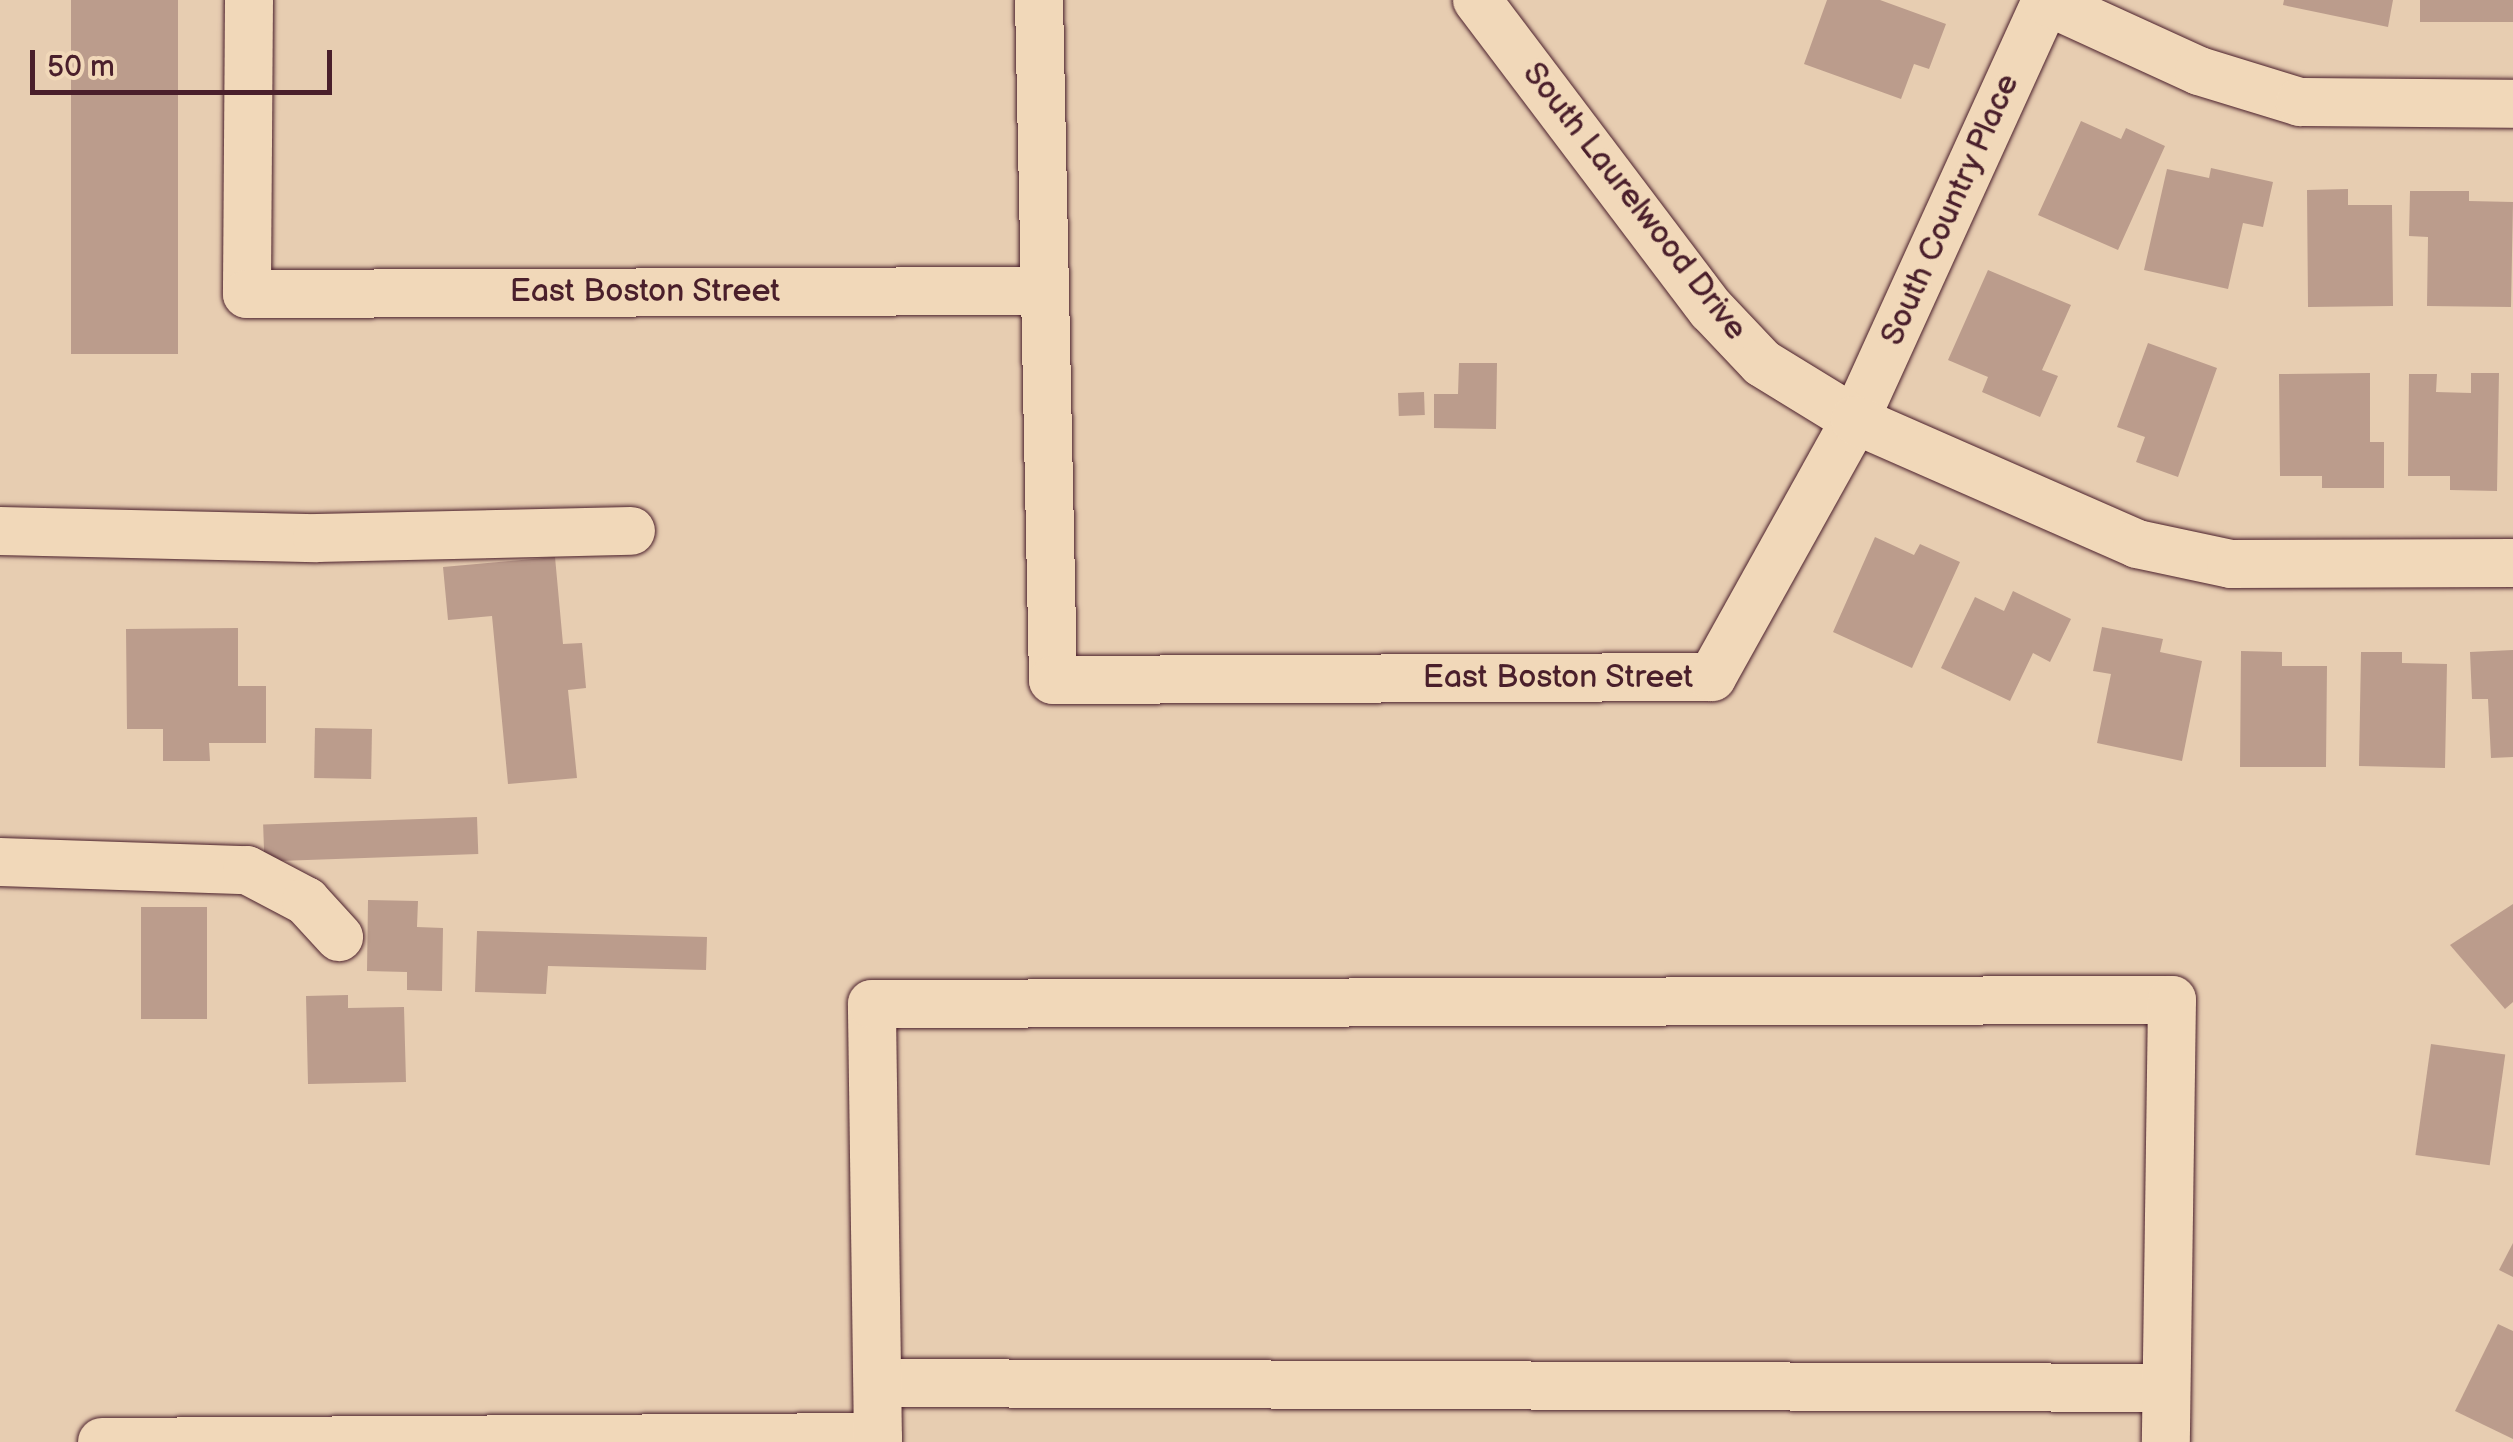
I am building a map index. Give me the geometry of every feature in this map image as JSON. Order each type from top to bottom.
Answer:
[{"type":"street","name":"East Boston Street","points":[[249,0],[247,294],[1042,290]]},
{"type":"street","name":"East Boston Street","points":[[1038,0],[1053,680],[1712,677],[1855,420]]},
{"type":"street","name":"South Laurelwood Drive","points":[[1478,0],[1710,309],[1762,363],[1855,420]]},
{"type":"street","name":"South Country Place","points":[[1855,420],[2046,0]]},
{"type":"street","points":[[2046,0],[2199,71],[2300,102],[2513,104]]},
{"type":"street","points":[[1855,420],[2136,544],[2212,560],[2513,563]]},
{"type":"street","points":[[0,530],[316,538],[631,531]]},
{"type":"street","points":[[0,862],[247,870],[306,901],[339,938]]},
{"type":"street","points":[[102,1442],[878,1439],[872,1004],[2172,1000],[2166,1442]]},
{"type":"street","points":[[878,1383],[2166,1388]]},
{"type":"building","points":[[71,0],[178,0],[178,354],[71,354]]},
{"type":"building","points":[[1827,0],[1880,0],[1946,24],[1929,69],[1914,64],[1901,99],[1804,64]]},
{"type":"building","points":[[2284,0],[2393,0],[2388,27],[2283,5]]},
{"type":"building","points":[[2420,0],[2513,0],[2513,22],[2420,22]]},
{"type":"building","points":[[2081,121],[2121,139],[2126,128],[2165,146],[2118,250],[2038,215]]},
{"type":"building","points":[[2211,168],[2273,182],[2263,227],[2243,223],[2228,289],[2144,270],[2167,169],[2209,178]]},
{"type":"building","points":[[2348,189],[2348,205],[2392,205],[2393,306],[2308,307],[2307,190]]},
{"type":"building","points":[[2410,191],[2469,191],[2469,201],[2513,202],[2511,307],[2427,306],[2428,237],[2409,236]]},
{"type":"building","points":[[1988,270],[2071,305],[2042,370],[2058,376],[2040,417],[1982,392],[1988,377],[1948,360]]},
{"type":"building","points":[[2148,343],[2217,368],[2178,477],[2136,462],[2145,437],[2117,427]]},
{"type":"building","points":[[1459,363],[1497,363],[1496,429],[1434,428],[1434,394],[1458,394]]},
{"type":"building","points":[[2370,373],[2370,442],[2384,442],[2384,488],[2322,488],[2322,476],[2280,476],[2279,374]]},
{"type":"building","points":[[2471,373],[2499,373],[2497,491],[2450,490],[2450,476],[2408,476],[2409,374],[2437,374],[2436,392],[2471,393]]},
{"type":"building","points":[[1424,392],[1425,415],[1399,416],[1398,393]]},
{"type":"building","points":[[1875,537],[1914,555],[1920,544],[1960,562],[1912,668],[1833,632]]},
{"type":"building","points":[[555,557],[563,644],[582,643],[586,688],[568,690],[577,778],[508,784],[492,616],[448,620],[443,567]]},
{"type":"building","points":[[2013,591],[2071,619],[2050,662],[2033,653],[2010,701],[1941,668],[1975,597],[2004,611]]},
{"type":"building","points":[[2102,627],[2163,639],[2160,652],[2202,661],[2182,761],[2097,743],[2111,674],[2093,671]]},
{"type":"building","points":[[238,628],[238,686],[266,686],[266,743],[209,743],[210,761],[163,761],[163,729],[127,729],[126,629]]},
{"type":"building","points":[[2513,650],[2513,757],[2491,758],[2488,699],[2472,699],[2470,652]]},
{"type":"building","points":[[2241,651],[2282,652],[2282,666],[2327,666],[2326,767],[2240,767]]},
{"type":"building","points":[[2361,652],[2402,652],[2402,663],[2447,664],[2445,768],[2359,766]]},
{"type":"building","points":[[315,728],[372,729],[371,779],[314,778]]},
{"type":"building","points":[[477,817],[478,854],[264,861],[263,824]]},
{"type":"building","points":[[368,900],[418,901],[417,927],[443,928],[442,991],[407,990],[407,972],[367,971]]},
{"type":"building","points":[[2513,904],[2513,1002],[2505,1009],[2450,945]]},
{"type":"building","points":[[141,907],[207,907],[207,1019],[141,1019]]},
{"type":"building","points":[[477,931],[707,937],[706,970],[548,966],[546,994],[475,992]]},
{"type":"building","points":[[348,995],[348,1008],[404,1007],[406,1082],[308,1084],[306,996]]},
{"type":"building","points":[[2431,1044],[2505,1054],[2490,1165],[2415,1155]]},
{"type":"building","points":[[2513,1243],[2513,1277],[2499,1270]]},
{"type":"building","points":[[2498,1324],[2513,1331],[2513,1439],[2455,1411]]}]
